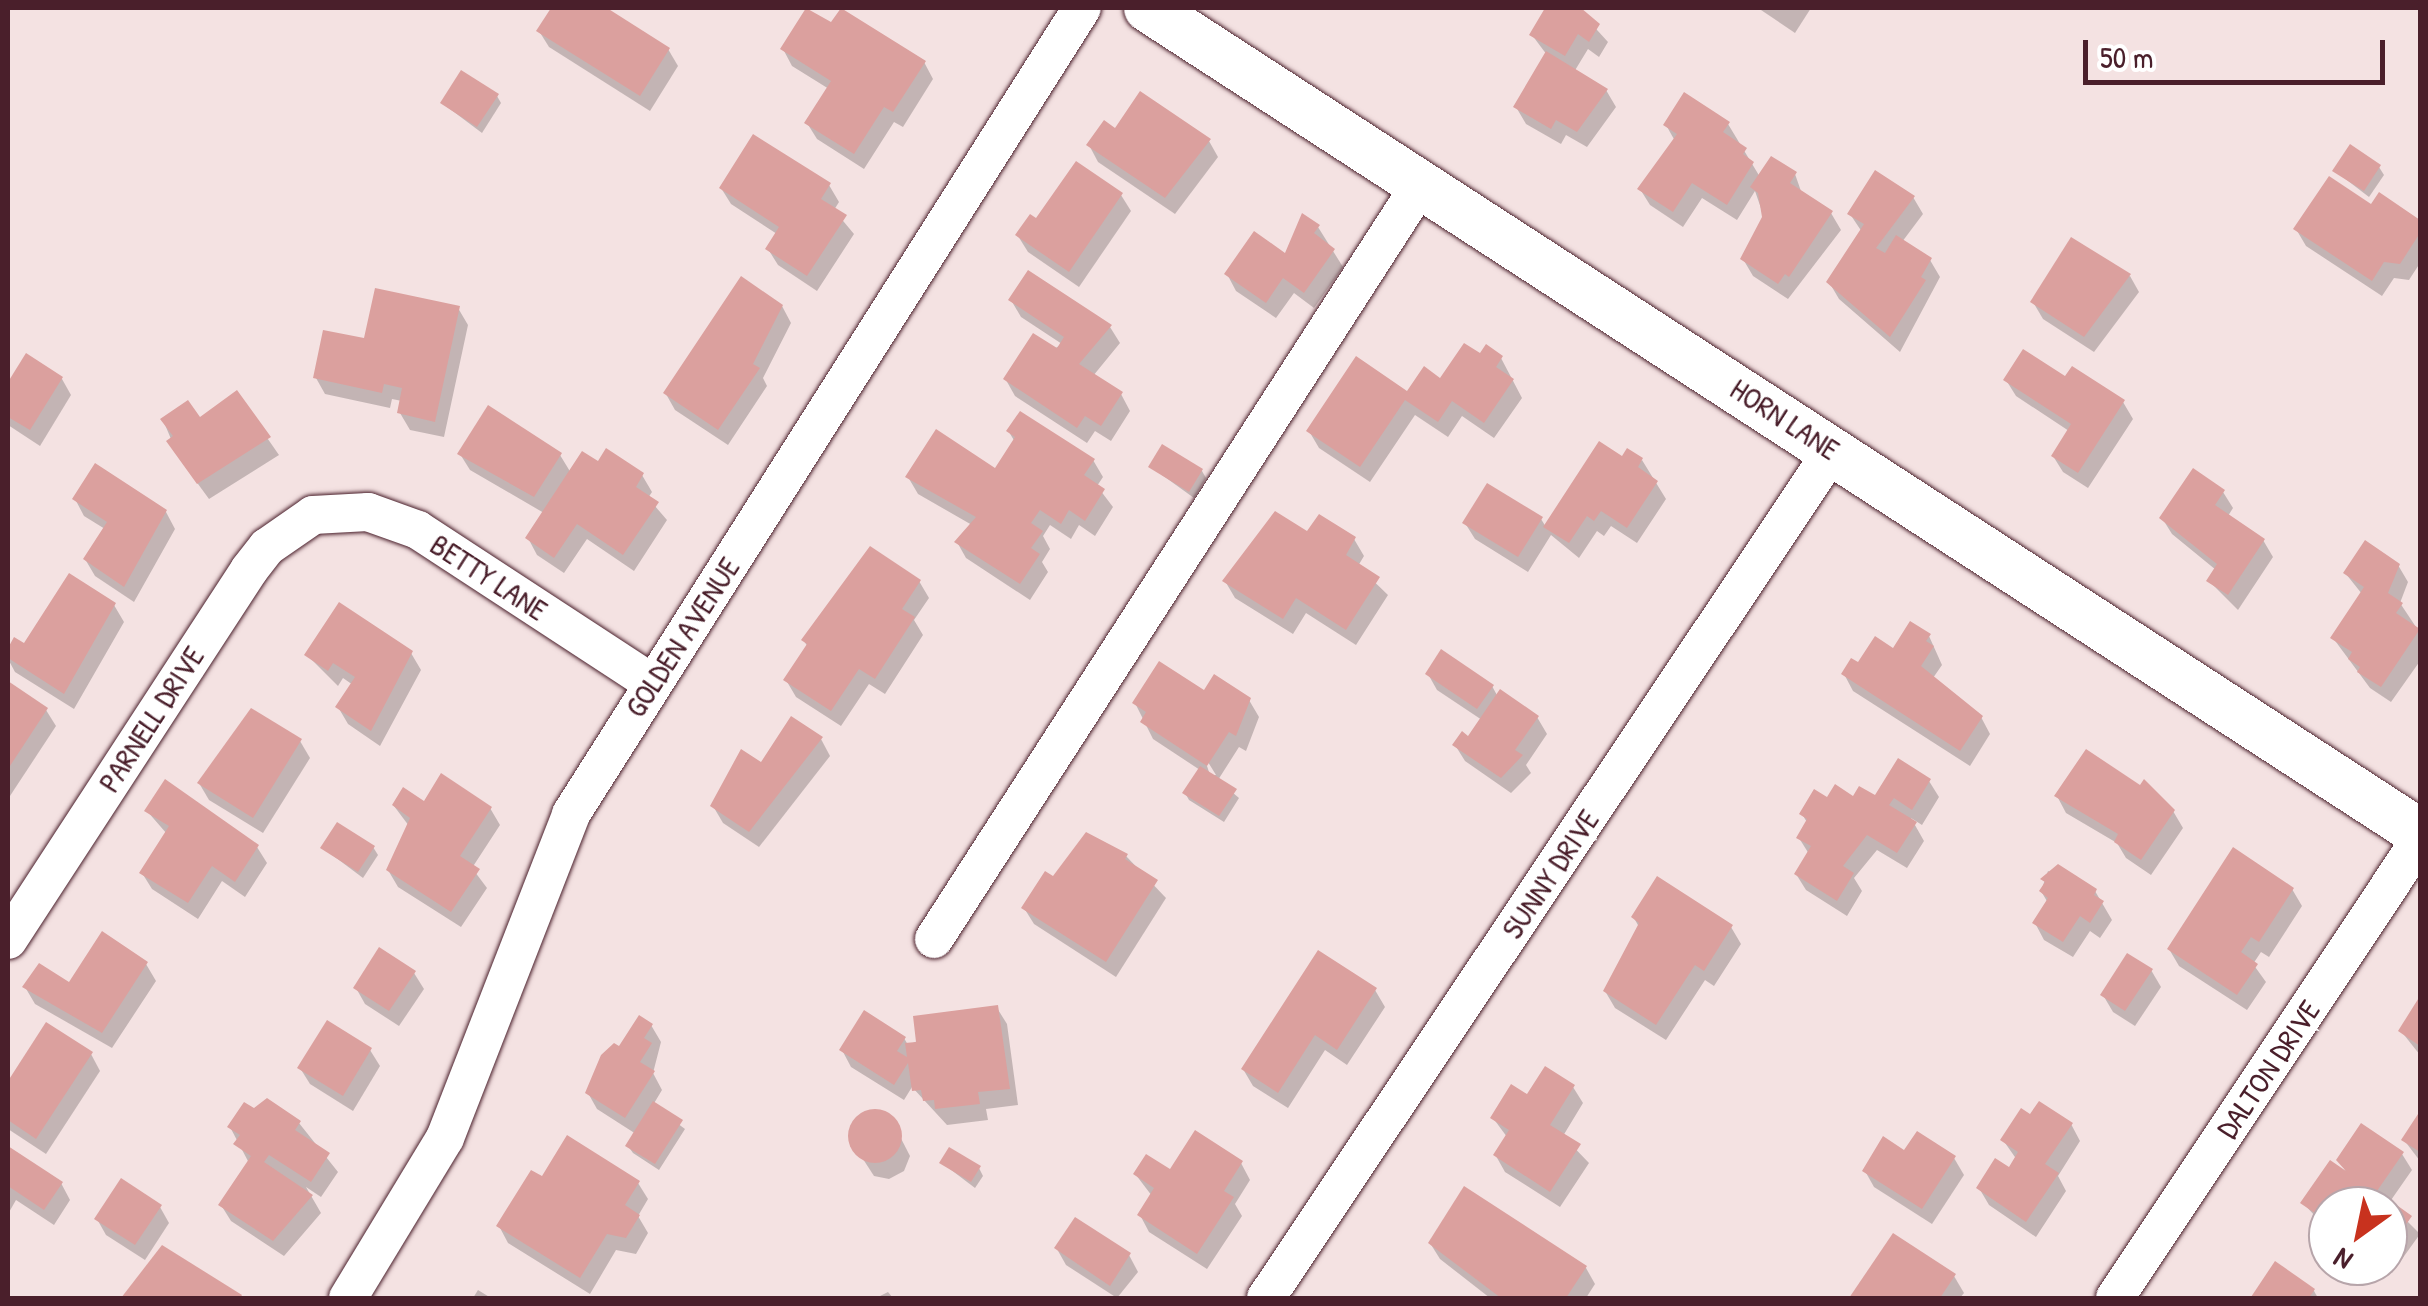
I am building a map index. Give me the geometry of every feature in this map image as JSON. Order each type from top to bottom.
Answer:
[{"type":"street","name":"GOLDEN AVENUE","points":[[348,1298],[445,1138],[544,869],[652,683],[1082,8]]},
{"type":"street","name":"HORN LANE","points":[[1148,8],[2420,833]]},
{"type":"street","points":[[934,939],[1422,184]]},
{"type":"street","name":"SUNNY DRIVE","points":[[1266,1298],[1833,450]]},
{"type":"street","name":"BETTY LANE","points":[[314,515],[368,512],[418,530],[652,683]]},
{"type":"street","name":"PARNELL DRIVE","points":[[8,940],[249,570],[278,538],[314,515]]},
{"type":"street","name":"DALTON DRIVE","points":[[2115,1298],[2420,840]]},
{"type":"building","points":[[551,8],[607,8],[670,48],[640,96],[536,31]]},
{"type":"building","points":[[806,8],[831,22],[841,8],[926,61],[893,112],[884,107],[854,154],[804,123],[831,81],[780,49]]},
{"type":"building","points":[[1545,8],[1581,8],[1600,24],[1589,42],[1578,34],[1565,56],[1529,35]]},
{"type":"building","points":[[1546,51],[1608,89],[1577,132],[1556,120],[1551,129],[1513,107]]},
{"type":"building","points":[[461,70],[499,94],[477,127],[440,103]]},
{"type":"building","points":[[1140,91],[1211,139],[1165,198],[1086,145],[1104,120],[1115,128]]},
{"type":"building","points":[[1684,92],[1730,122],[1723,132],[1747,148],[1743,154],[1754,162],[1727,205],[1692,183],[1673,212],[1637,189],[1677,134],[1663,125]]},
{"type":"building","points":[[753,134],[831,183],[821,199],[847,215],[807,276],[765,249],[779,227],[719,188]]},
{"type":"building","points":[[2350,144],[2381,165],[2364,191],[2332,171]]},
{"type":"building","points":[[1771,156],[1797,172],[1790,183],[1833,211],[1789,277],[1785,274],[1778,284],[1740,259],[1762,217],[1758,193],[1750,187]]},
{"type":"building","points":[[1076,161],[1123,193],[1069,272],[1015,235],[1030,214],[1036,218]]},
{"type":"building","points":[[1875,170],[1915,196],[1876,248],[1885,253],[1896,235],[1932,258],[1921,277],[1926,280],[1890,337],[1826,282],[1864,224],[1847,214]]},
{"type":"building","points":[[2329,176],[2371,204],[2379,192],[2420,220],[2420,233],[2400,264],[2384,262],[2372,281],[2293,229]]},
{"type":"building","points":[[1302,213],[1320,225],[1314,233],[1335,249],[1304,293],[1283,278],[1266,303],[1224,274],[1254,231],[1285,253]]},
{"type":"building","points":[[2071,237],[2131,274],[2084,337],[2030,302]]},
{"type":"building","points":[[1028,270],[1112,325],[1079,364],[1123,392],[1101,426],[1085,416],[1077,428],[1003,379],[1033,333],[1057,348],[1064,337],[1008,300]]},
{"type":"building","points":[[741,276],[783,305],[753,364],[760,368],[718,430],[663,393]]},
{"type":"building","points":[[375,288],[460,306],[435,422],[397,413],[402,388],[384,384],[382,393],[313,378],[323,330],[364,338]]},
{"type":"building","points":[[1464,343],[1480,353],[1486,344],[1503,356],[1496,367],[1514,379],[1484,423],[1452,401],[1438,422],[1405,400],[1360,467],[1306,431],[1356,356],[1407,391],[1424,366],[1440,378]]},
{"type":"building","points":[[2023,349],[2065,376],[2072,366],[2125,400],[2078,473],[2051,456],[2071,424],[2003,380]]},
{"type":"building","points":[[26,353],[63,377],[30,430],[8,417],[8,382]]},
{"type":"building","points":[[237,390],[271,437],[197,484],[166,441],[173,436],[160,419],[188,400],[200,417]]},
{"type":"building","points":[[488,405],[562,453],[534,497],[457,454]]},
{"type":"building","points":[[1020,411],[1095,459],[1084,475],[1105,489],[1085,521],[1069,510],[1061,524],[1040,510],[1031,523],[1043,531],[1031,548],[1040,554],[1020,584],[954,542],[976,517],[905,477],[936,429],[995,468],[1015,437],[1006,431]]},
{"type":"building","points":[[1599,441],[1622,456],[1627,448],[1643,458],[1638,467],[1658,481],[1627,528],[1601,511],[1594,521],[1587,516],[1569,543],[1543,527]]},
{"type":"building","points":[[1162,444],[1203,469],[1189,492],[1148,467]]},
{"type":"building","points":[[606,448],[644,473],[636,487],[659,502],[623,555],[577,524],[554,558],[525,538],[582,451],[598,461]]},
{"type":"building","points":[[95,463],[167,510],[124,587],[83,559],[107,522],[72,499]]},
{"type":"building","points":[[2193,468],[2225,490],[2215,505],[2265,539],[2228,595],[2206,581],[2217,564],[2159,518]]},
{"type":"building","points":[[1487,483],[1543,517],[1518,557],[1462,523]]},
{"type":"building","points":[[1275,511],[1307,531],[1319,514],[1356,537],[1346,555],[1380,577],[1346,630],[1296,598],[1283,619],[1222,581]]},
{"type":"building","points":[[2365,540],[2400,564],[2388,593],[2403,603],[2396,613],[2420,629],[2381,687],[2357,672],[2360,667],[2348,659],[2352,652],[2330,638],[2364,587],[2343,573]]},
{"type":"building","points":[[870,546],[921,580],[902,609],[915,617],[875,679],[859,669],[831,711],[783,680],[807,644],[801,640]]},
{"type":"building","points":[[69,573],[116,603],[64,694],[8,658],[8,648],[14,637],[24,643]]},
{"type":"building","points":[[339,602],[413,651],[371,731],[335,707],[355,677],[333,663],[328,671],[304,655]]},
{"type":"building","points":[[1910,621],[1931,634],[1926,641],[1934,646],[1921,666],[1983,716],[1960,751],[1841,674],[1851,658],[1858,662],[1875,636],[1893,648]]},
{"type":"building","points":[[1441,649],[1494,685],[1477,709],[1425,674]]},
{"type":"building","points":[[1159,661],[1204,690],[1214,674],[1251,698],[1236,736],[1229,732],[1207,766],[1140,722],[1146,712],[1132,703]]},
{"type":"building","points":[[8,681],[48,708],[8,769]]},
{"type":"building","points":[[1500,689],[1539,716],[1515,750],[1523,755],[1501,778],[1452,745],[1462,731],[1468,736]]},
{"type":"building","points":[[251,708],[302,739],[253,818],[197,783]]},
{"type":"building","points":[[791,716],[823,737],[749,832],[710,806],[741,749],[761,762]]},
{"type":"building","points":[[2086,749],[2140,785],[2144,779],[2175,810],[2141,860],[2114,842],[2118,834],[2054,796]]},
{"type":"building","points":[[1898,758],[1931,779],[1912,810],[1894,798],[1889,805],[1917,822],[1897,853],[1867,835],[1843,866],[1854,873],[1837,901],[1794,874],[1811,846],[1796,838],[1807,819],[1799,814],[1814,789],[1827,797],[1835,784],[1853,796],[1859,786],[1875,795]]},
{"type":"building","points":[[1200,766],[1237,789],[1219,816],[1182,793]]},
{"type":"building","points":[[441,773],[492,807],[460,856],[480,869],[451,912],[386,870],[410,818],[392,805],[403,787],[424,801]]},
{"type":"building","points":[[165,779],[259,845],[235,882],[212,866],[188,903],[139,873],[169,826],[144,811]]},
{"type":"building","points":[[337,822],[375,846],[358,872],[320,848]]},
{"type":"building","points":[[1086,832],[1128,854],[1125,859],[1158,880],[1106,962],[1021,908],[1045,871],[1053,876]]},
{"type":"building","points":[[2233,847],[2294,888],[2259,942],[2251,937],[2241,952],[2258,964],[2237,995],[2167,949]]},
{"type":"building","points":[[2058,864],[2097,889],[2094,895],[2104,901],[2090,923],[2080,916],[2063,942],[2032,923],[2048,898],[2039,891],[2045,882],[2040,879]]},
{"type":"building","points":[[1657,876],[1733,925],[1704,971],[1695,965],[1656,1025],[1603,991],[1639,923],[1631,917]]},
{"type":"building","points":[[102,931],[148,962],[102,1033],[22,987],[39,963],[69,982]]},
{"type":"building","points":[[379,947],[416,971],[389,1011],[353,988]]},
{"type":"building","points":[[1318,950],[1377,988],[1337,1050],[1315,1035],[1278,1093],[1241,1069]]},
{"type":"building","points":[[2127,953],[2153,969],[2125,1011],[2100,995]]},
{"type":"building","points":[[2420,996],[2420,1046],[2398,1031]]},
{"type":"building","points":[[998,1005],[1010,1089],[978,1092],[980,1104],[935,1109],[934,1100],[923,1101],[921,1090],[912,1091],[908,1063],[894,1085],[839,1050],[864,1010],[906,1037],[897,1051],[907,1057],[905,1043],[916,1042],[913,1016]]},
{"type":"building","points":[[639,1015],[653,1024],[644,1038],[652,1043],[640,1062],[655,1071],[625,1118],[585,1093],[601,1055],[614,1043],[619,1046]]},
{"type":"building","points":[[327,1020],[372,1048],[343,1096],[297,1068]]},
{"type":"building","points":[[46,1022],[93,1052],[36,1139],[8,1120],[8,1081]]},
{"type":"building","points":[[1545,1066],[1575,1085],[1550,1125],[1581,1144],[1550,1192],[1493,1155],[1509,1130],[1490,1118],[1511,1084],[1527,1094]]},
{"type":"building","points":[[267,1098],[301,1121],[295,1130],[330,1153],[311,1182],[269,1155],[264,1162],[313,1195],[273,1241],[218,1205],[251,1156],[233,1144],[240,1135],[227,1127],[244,1102],[254,1108]]},
{"type":"building","points":[[653,1101],[683,1120],[655,1164],[625,1146]]},
{"type":"building","points":[[2039,1101],[2073,1123],[2045,1164],[2059,1173],[2026,1222],[1976,1188],[1995,1158],[2009,1167],[2018,1152],[2000,1140],[2021,1108],[2030,1114]]},
{"type":"building","points":[[875,1109],[894,1117],[902,1136],[894,1155],[875,1163],[856,1155],[848,1136],[856,1117]]},
{"type":"building","points":[[2420,1111],[2420,1152],[2401,1140]]},
{"type":"building","points":[[2361,1123],[2404,1152],[2380,1186],[2312,1186],[2330,1160],[2346,1171],[2336,1160]]},
{"type":"building","points":[[1195,1130],[1243,1161],[1224,1191],[1234,1197],[1197,1254],[1137,1215],[1154,1188],[1133,1174],[1146,1154],[1170,1169]]},
{"type":"building","points":[[1917,1131],[1956,1156],[1922,1209],[1862,1171],[1883,1136],[1904,1150]]},
{"type":"building","points":[[567,1135],[640,1181],[625,1205],[640,1215],[626,1238],[607,1234],[580,1278],[496,1226],[531,1170],[542,1176]]},
{"type":"building","points":[[8,1146],[63,1182],[44,1210],[8,1186]]},
{"type":"building","points":[[949,1147],[981,1166],[971,1182],[939,1163]]},
{"type":"building","points":[[121,1178],[162,1205],[135,1245],[94,1219]]},
{"type":"building","points":[[1464,1186],[1587,1266],[1566,1298],[1501,1298],[1428,1243]]},
{"type":"building","points":[[2308,1192],[2308,1208],[2300,1203]]},
{"type":"building","points":[[1075,1217],[1131,1253],[1110,1286],[1054,1248]]},
{"type":"building","points":[[1893,1233],[1956,1274],[1940,1298],[1849,1298]]},
{"type":"building","points":[[162,1245],[242,1295],[121,1298]]},
{"type":"building","points":[[2275,1261],[2315,1289],[2309,1298],[2251,1297]]}]
